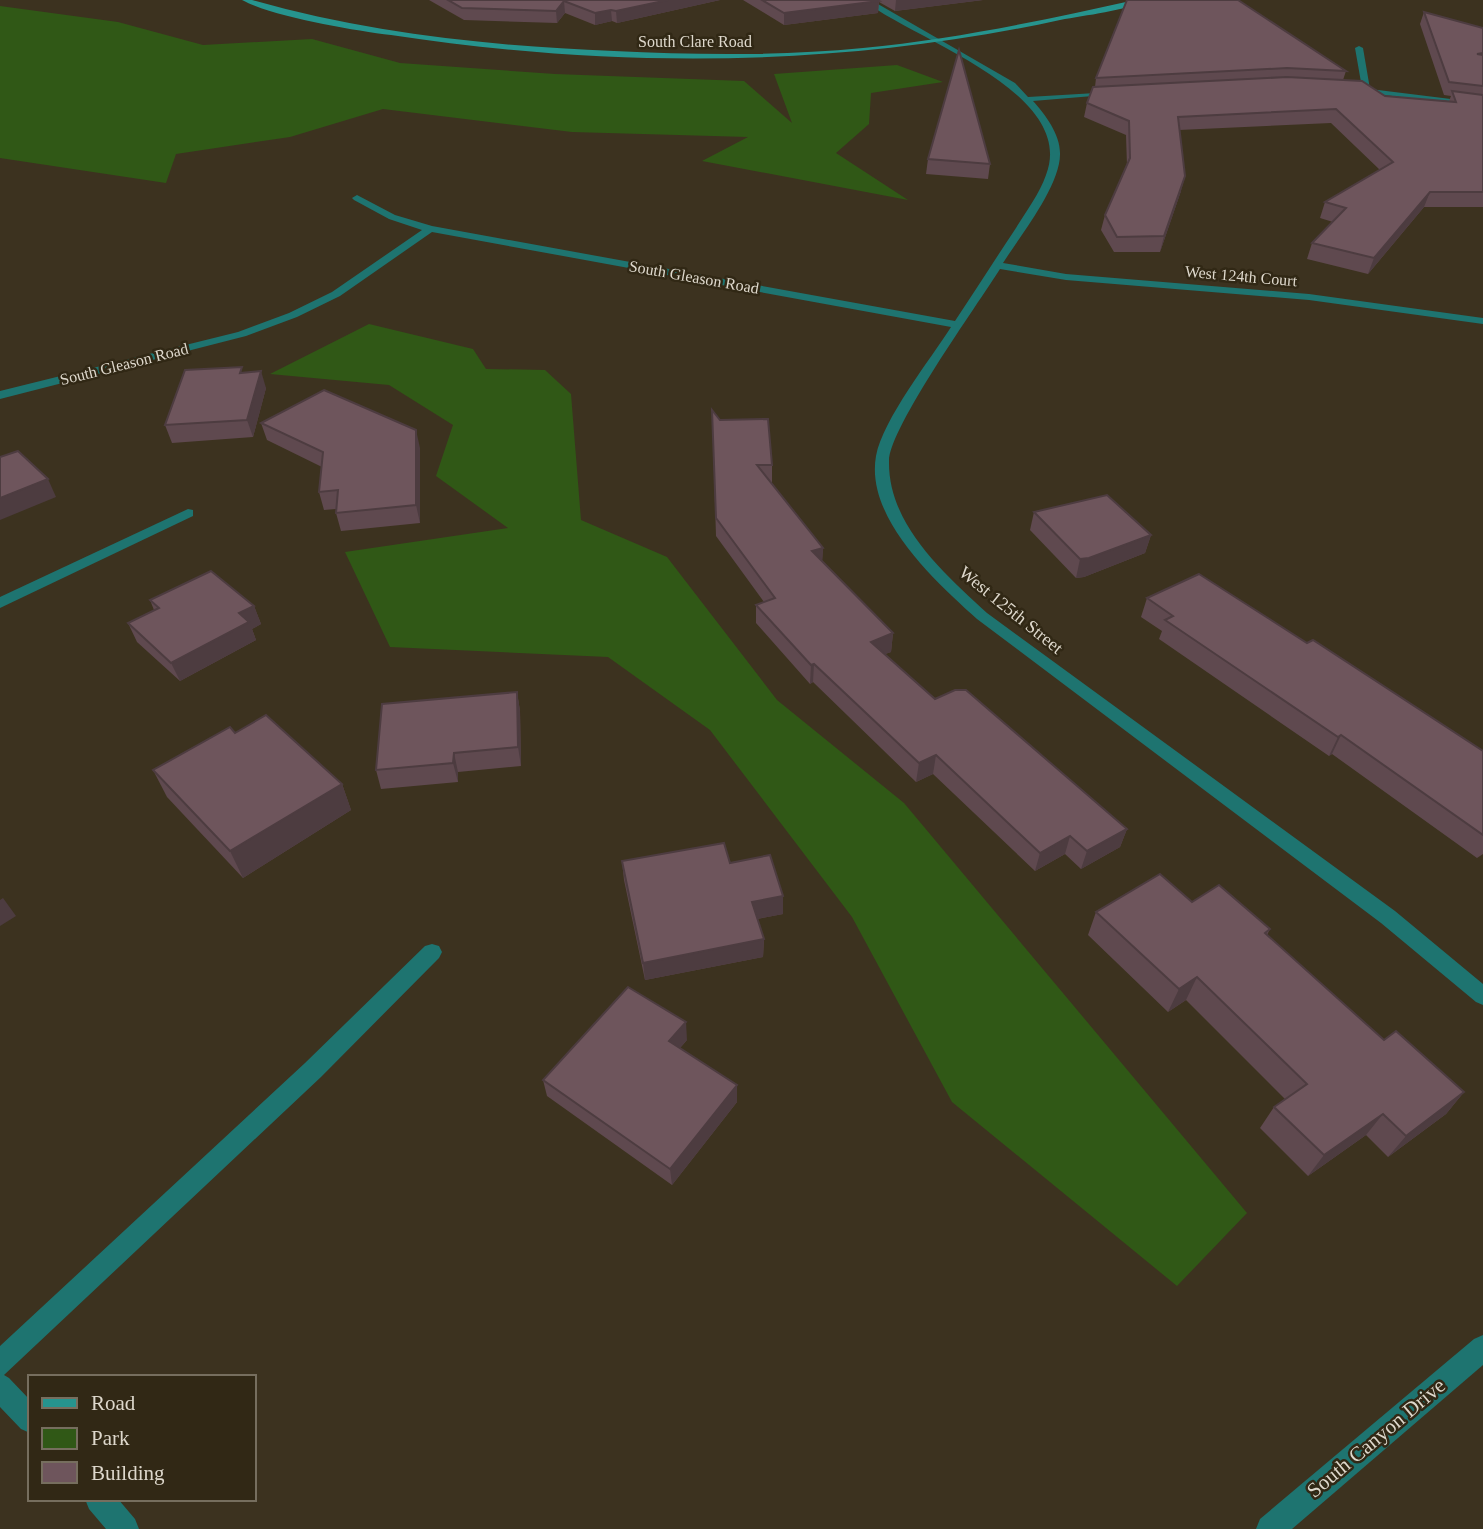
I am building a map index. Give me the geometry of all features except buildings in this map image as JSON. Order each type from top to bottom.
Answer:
[{"type":"street","name":"South Clare Road","points":[[245,0],[292,15],[401,36],[511,48],[686,56],[810,54],[936,41],[1014,29],[1144,0]]},
{"type":"street","name":"West 125th Street","points":[[866,0],[1012,85],[1029,99],[1043,116],[1056,152],[1051,175],[1037,201],[895,424],[882,459],[887,496],[908,538],[939,576],[982,616],[1388,917],[1483,996]]},
{"type":"street","points":[[1359,48],[1366,90]]},
{"type":"street","points":[[1340,88],[1483,105]]},
{"type":"street","points":[[1029,99],[1121,94]]},
{"type":"street","name":"South Gleason Road","points":[[357,198],[392,217],[430,229],[958,325]]},
{"type":"street","name":"South Gleason Road","points":[[0,395],[230,337],[293,315],[336,294],[430,229]]},
{"type":"street","name":"West 124th Court","points":[[997,265],[1066,277],[1309,297],[1483,321]]},
{"type":"street","points":[[0,603],[188,513]]},
{"type":"street","points":[[0,1364],[313,1070],[432,952]]},
{"type":"street","name":"South Canyon Drive","points":[[1270,1529],[1483,1348]]},
{"type":"street","points":[[0,1387],[28,1418]]},
{"type":"street","points":[[101,1501],[125,1529]]},
{"type":"green space","points":[[0,6],[118,22],[203,45],[312,39],[400,63],[555,74],[744,81],[792,123],[774,74],[897,65],[943,82],[871,93],[869,124],[836,153],[908,200],[702,161],[748,137],[572,132],[383,109],[290,137],[176,154],[166,183],[0,158]]},
{"type":"green space","points":[[369,324],[473,349],[486,369],[545,370],[571,394],[581,520],[667,557],[777,700],[904,803],[1247,1213],[1177,1286],[952,1102],[852,917],[710,730],[608,657],[390,647],[345,552],[508,528],[436,476],[453,425],[389,385],[270,374]]}]
